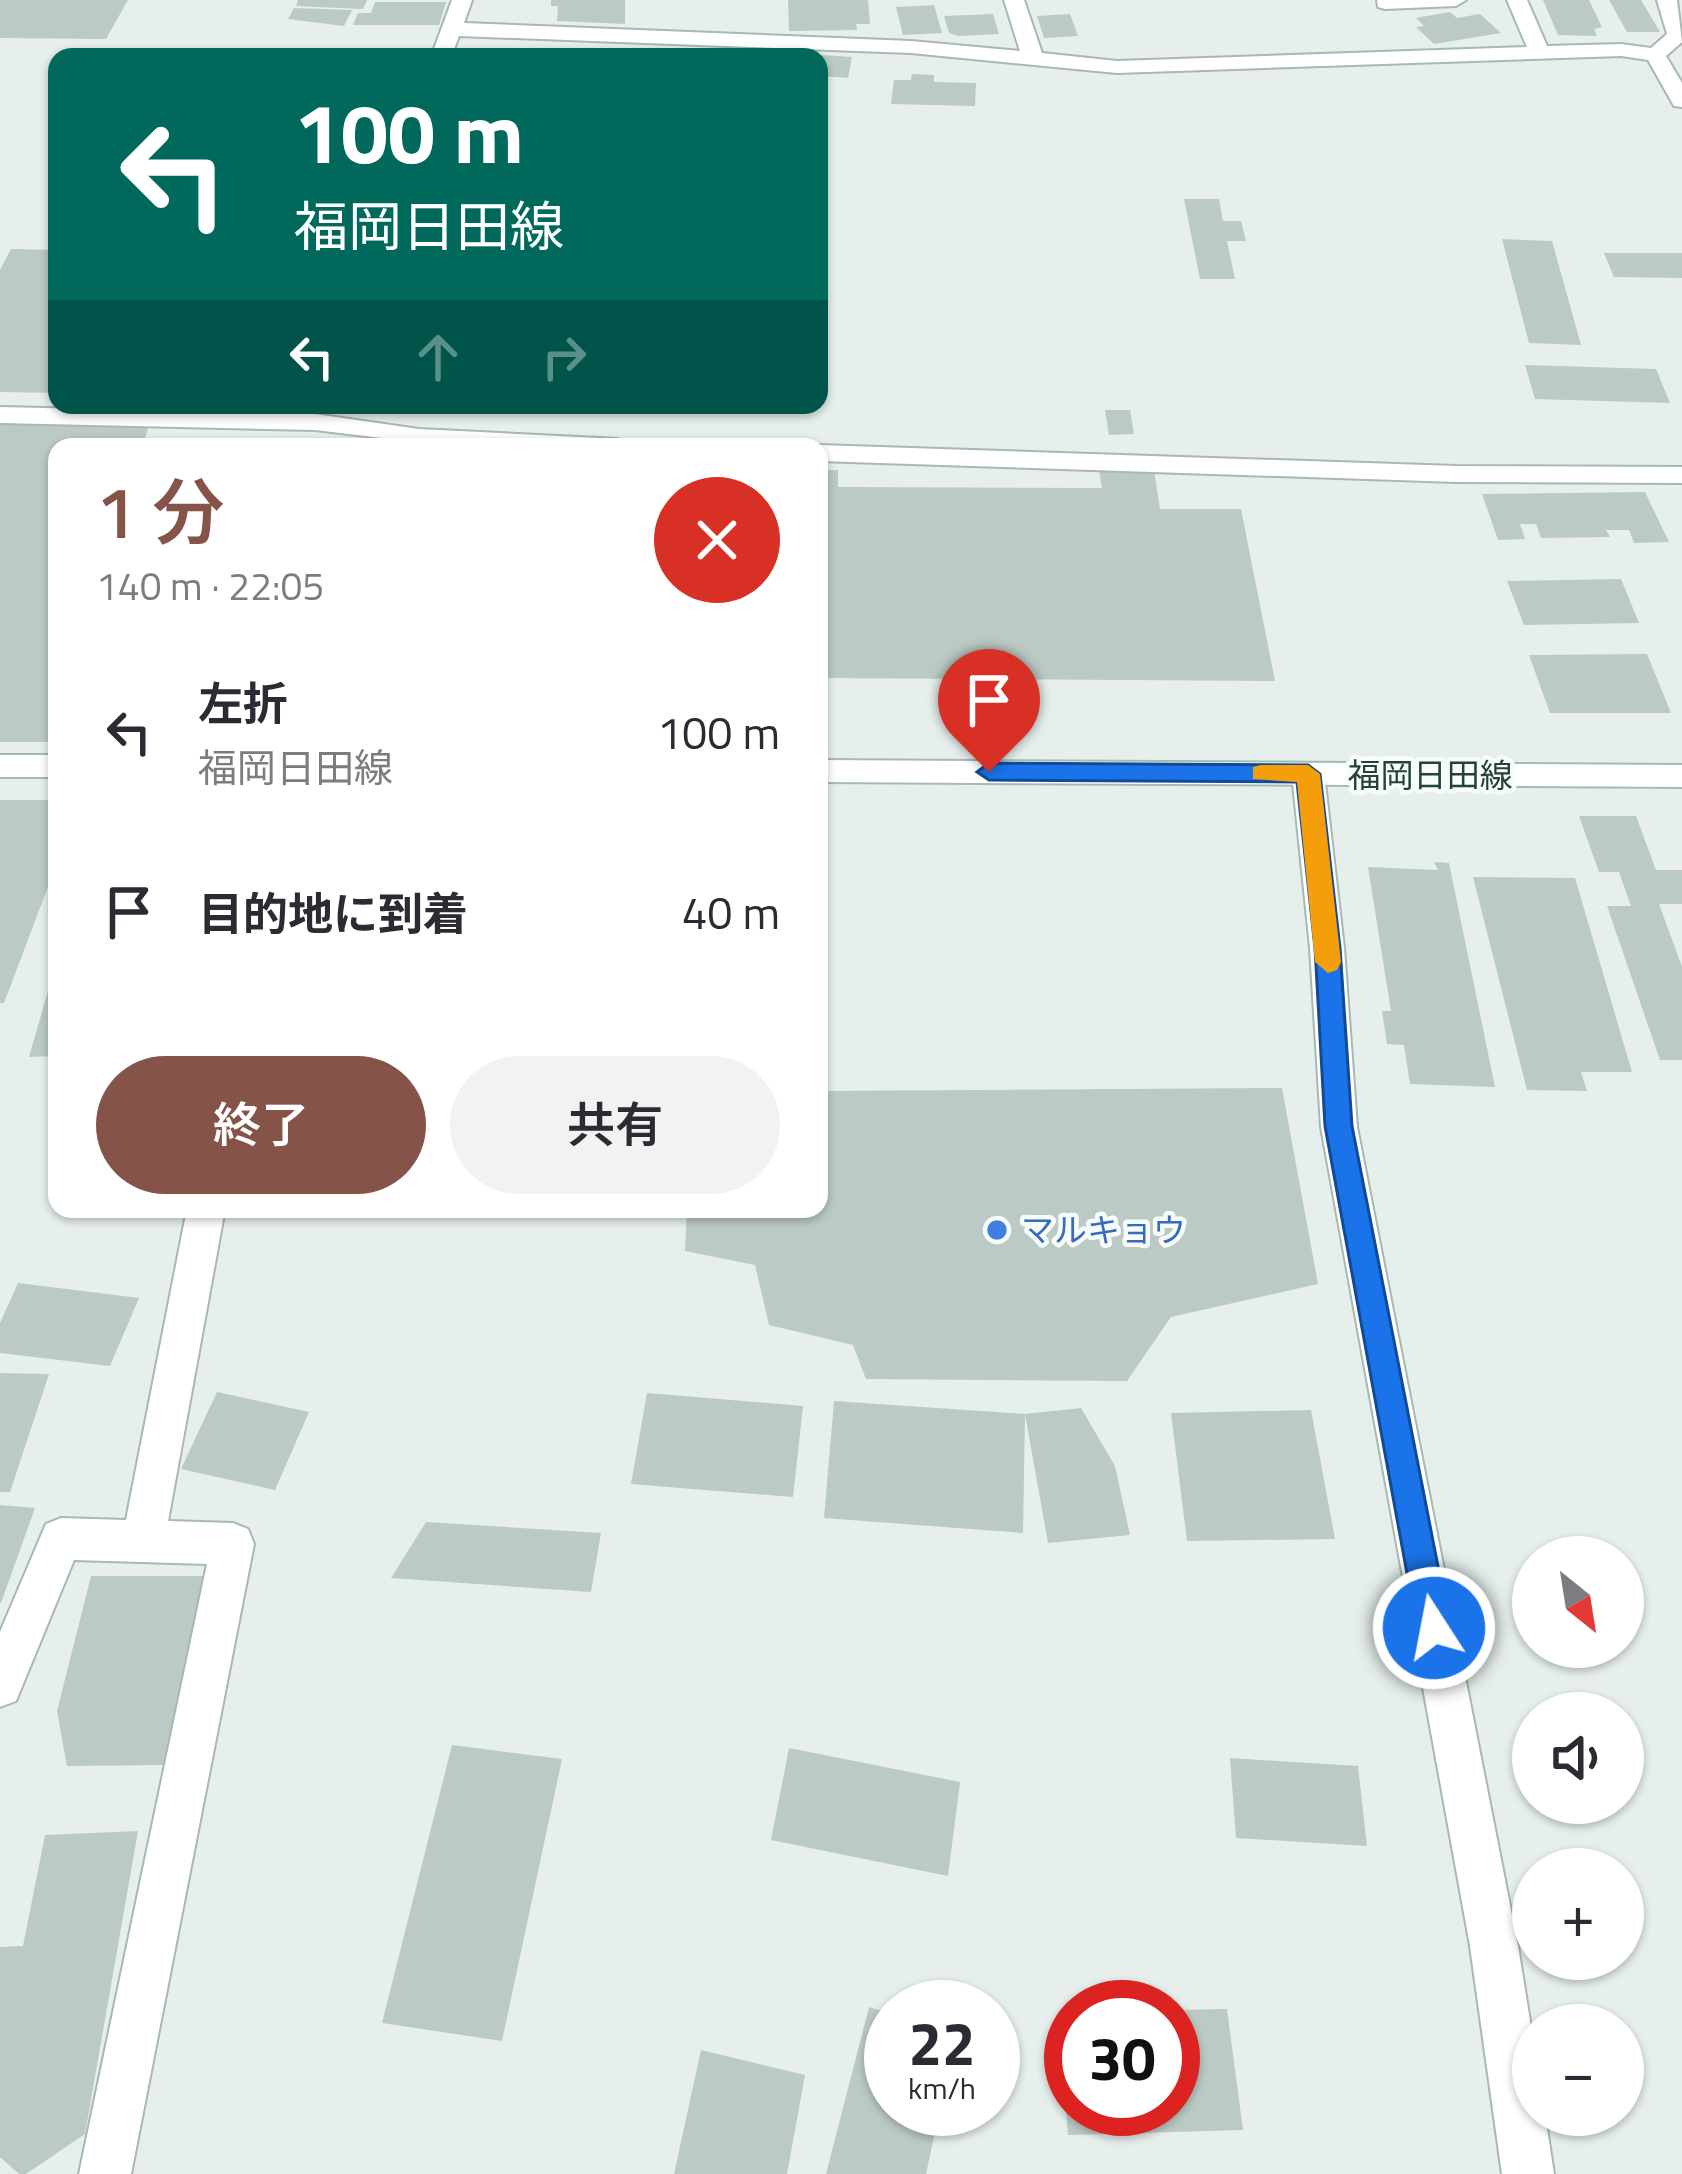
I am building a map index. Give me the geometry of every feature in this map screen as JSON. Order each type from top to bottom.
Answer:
[{"type":"street","points":[[443,48],[462,0]]},
{"type":"street","points":[[1014,0],[1033,58]]},
{"type":"street","points":[[450,29],[911,47],[1117,67],[1389,25],[1456,0]]},
{"type":"street","points":[[1516,0],[1540,53]]},
{"type":"street","points":[[1655,56],[1678,34],[1667,0]]},
{"type":"street","points":[[1389,25],[1540,53],[1621,50],[1655,56],[1682,101]]},
{"type":"street","points":[[0,415],[315,425],[430,438]]},
{"type":"street","points":[[828,454],[1456,474],[1682,475]]},
{"type":"street","points":[[0,766],[48,766]]},
{"type":"street","name":"福岡日田線","points":[[828,771],[1682,776]]},
{"type":"street","points":[[1308,774],[1328,948],[1339,1126],[1494,1946],[1528,2174]]},
{"type":"street","points":[[143,1542],[204,1218]]},
{"type":"street","points":[[0,1685],[61,1539],[233,1544],[105,2174]]},
{"type":"building","points":[[0,0],[128,0],[106,39],[0,38]]},
{"type":"building","points":[[298,0],[367,0],[363,9],[296,6]]},
{"type":"building","points":[[551,0],[625,0],[625,24],[557,21],[558,6],[551,6]]},
{"type":"building","points":[[788,0],[868,0],[870,24],[856,24],[857,30],[789,31]]},
{"type":"building","points":[[1543,0],[1589,0],[1602,27],[1594,29],[1597,36],[1558,35]]},
{"type":"building","points":[[1609,0],[1641,0],[1660,32],[1627,32]]},
{"type":"building","points":[[375,2],[446,2],[439,25],[353,25],[358,13],[371,13]]},
{"type":"building","points":[[934,5],[942,33],[903,35],[896,7]]},
{"type":"building","points":[[294,8],[352,10],[344,26],[288,19]]},
{"type":"building","points":[[1450,12],[1457,18],[1480,14],[1501,33],[1434,44],[1416,27],[1424,26],[1416,18]]},
{"type":"building","points":[[993,14],[999,34],[949,33],[944,16]]},
{"type":"building","points":[[1070,14],[1078,36],[1044,38],[1037,16]]},
{"type":"building","points":[[828,55],[852,57],[848,78],[828,77]]},
{"type":"building","points":[[912,74],[934,75],[934,82],[976,83],[975,106],[891,104],[894,80],[911,80]]},
{"type":"building","points":[[1184,199],[1219,199],[1223,221],[1241,221],[1246,241],[1227,241],[1235,279],[1200,279]]},
{"type":"building","points":[[1502,239],[1552,241],[1581,345],[1529,343]]},
{"type":"building","points":[[11,249],[48,250],[48,393],[0,392],[0,270]]},
{"type":"building","points":[[1604,253],[1682,253],[1682,278],[1614,277]]},
{"type":"building","points":[[1525,365],[1656,369],[1670,403],[1535,399]]},
{"type":"building","points":[[1105,410],[1130,410],[1134,434],[1109,435]]},
{"type":"building","points":[[0,422],[149,425],[145,438],[48,438],[48,742],[0,742]]},
{"type":"building","points":[[828,470],[838,470],[838,487],[1102,488],[1099,470],[1154,470],[1160,509],[1241,509],[1275,681],[828,678]]},
{"type":"building","points":[[1645,492],[1669,542],[1634,543],[1629,530],[1606,530],[1610,537],[1541,538],[1536,524],[1520,524],[1525,539],[1498,540],[1482,494]]},
{"type":"building","points":[[1621,579],[1639,623],[1524,625],[1507,581]]},
{"type":"building","points":[[1647,654],[1671,713],[1550,713],[1529,655]]},
{"type":"building","points":[[0,800],[48,800],[48,887],[4,1003],[0,1003]]},
{"type":"building","points":[[1579,816],[1636,816],[1656,870],[1682,870],[1682,904],[1659,904],[1682,967],[1682,1060],[1660,1060],[1607,906],[1631,906],[1619,872],[1599,872]]},
{"type":"building","points":[[1434,862],[1449,863],[1495,1087],[1410,1084],[1404,1045],[1387,1044],[1382,1011],[1391,1011],[1368,867],[1438,870]]},
{"type":"building","points":[[1473,877],[1575,878],[1632,1072],[1581,1072],[1587,1091],[1527,1090]]},
{"type":"building","points":[[48,991],[48,1056],[29,1057]]},
{"type":"building","name":"マルキョウ","points":[[1282,1088],[1318,1284],[1171,1317],[1127,1381],[866,1379],[853,1345],[769,1325],[755,1265],[685,1251],[687,1218],[828,1218],[828,1091]]},
{"type":"building","points":[[18,1283],[139,1298],[110,1366],[0,1353],[0,1323]]},
{"type":"building","points":[[0,1373],[49,1374],[10,1492],[0,1492]]},
{"type":"building","points":[[217,1392],[309,1412],[275,1490],[181,1469]]},
{"type":"building","points":[[647,1393],[803,1406],[793,1497],[631,1484]]},
{"type":"building","points":[[834,1401],[1025,1414],[1023,1533],[824,1518]]},
{"type":"building","points":[[1081,1408],[1115,1466],[1130,1535],[1048,1543],[1025,1414]]},
{"type":"building","points":[[1311,1410],[1335,1539],[1187,1541],[1171,1413]]},
{"type":"building","points":[[0,1505],[35,1508],[1,1603],[0,1602]]},
{"type":"building","points":[[426,1522],[601,1533],[591,1592],[391,1578]]},
{"type":"building","points":[[91,1576],[206,1576],[166,1765],[67,1766],[57,1711]]},
{"type":"building","points":[[452,1745],[562,1759],[502,2041],[382,2023]]},
{"type":"building","points":[[789,1748],[960,1782],[948,1876],[771,1840]]},
{"type":"building","points":[[1230,1758],[1358,1766],[1367,1846],[1236,1838]]},
{"type":"building","points":[[138,1831],[85,2134],[26,2174],[19,2174],[0,2157],[0,1947],[23,1946],[45,1835]]},
{"type":"building","points":[[1227,2009],[1243,2130],[1200,2131],[1200,2010]]},
{"type":"building","points":[[864,2026],[864,2136],[934,2136],[926,2174],[826,2174]]},
{"type":"building","points":[[701,2050],[805,2075],[787,2174],[674,2174]]},
{"type":"slow traffic","points":[[1261,773],[1308,774],[1328,962]]},
{"type":"place","name":"マルキョウ","points":[[997,1230]]},
{"type":"route","points":[[989,772],[1308,774],[1328,948],[1339,1126],[1434,1628]]}]
